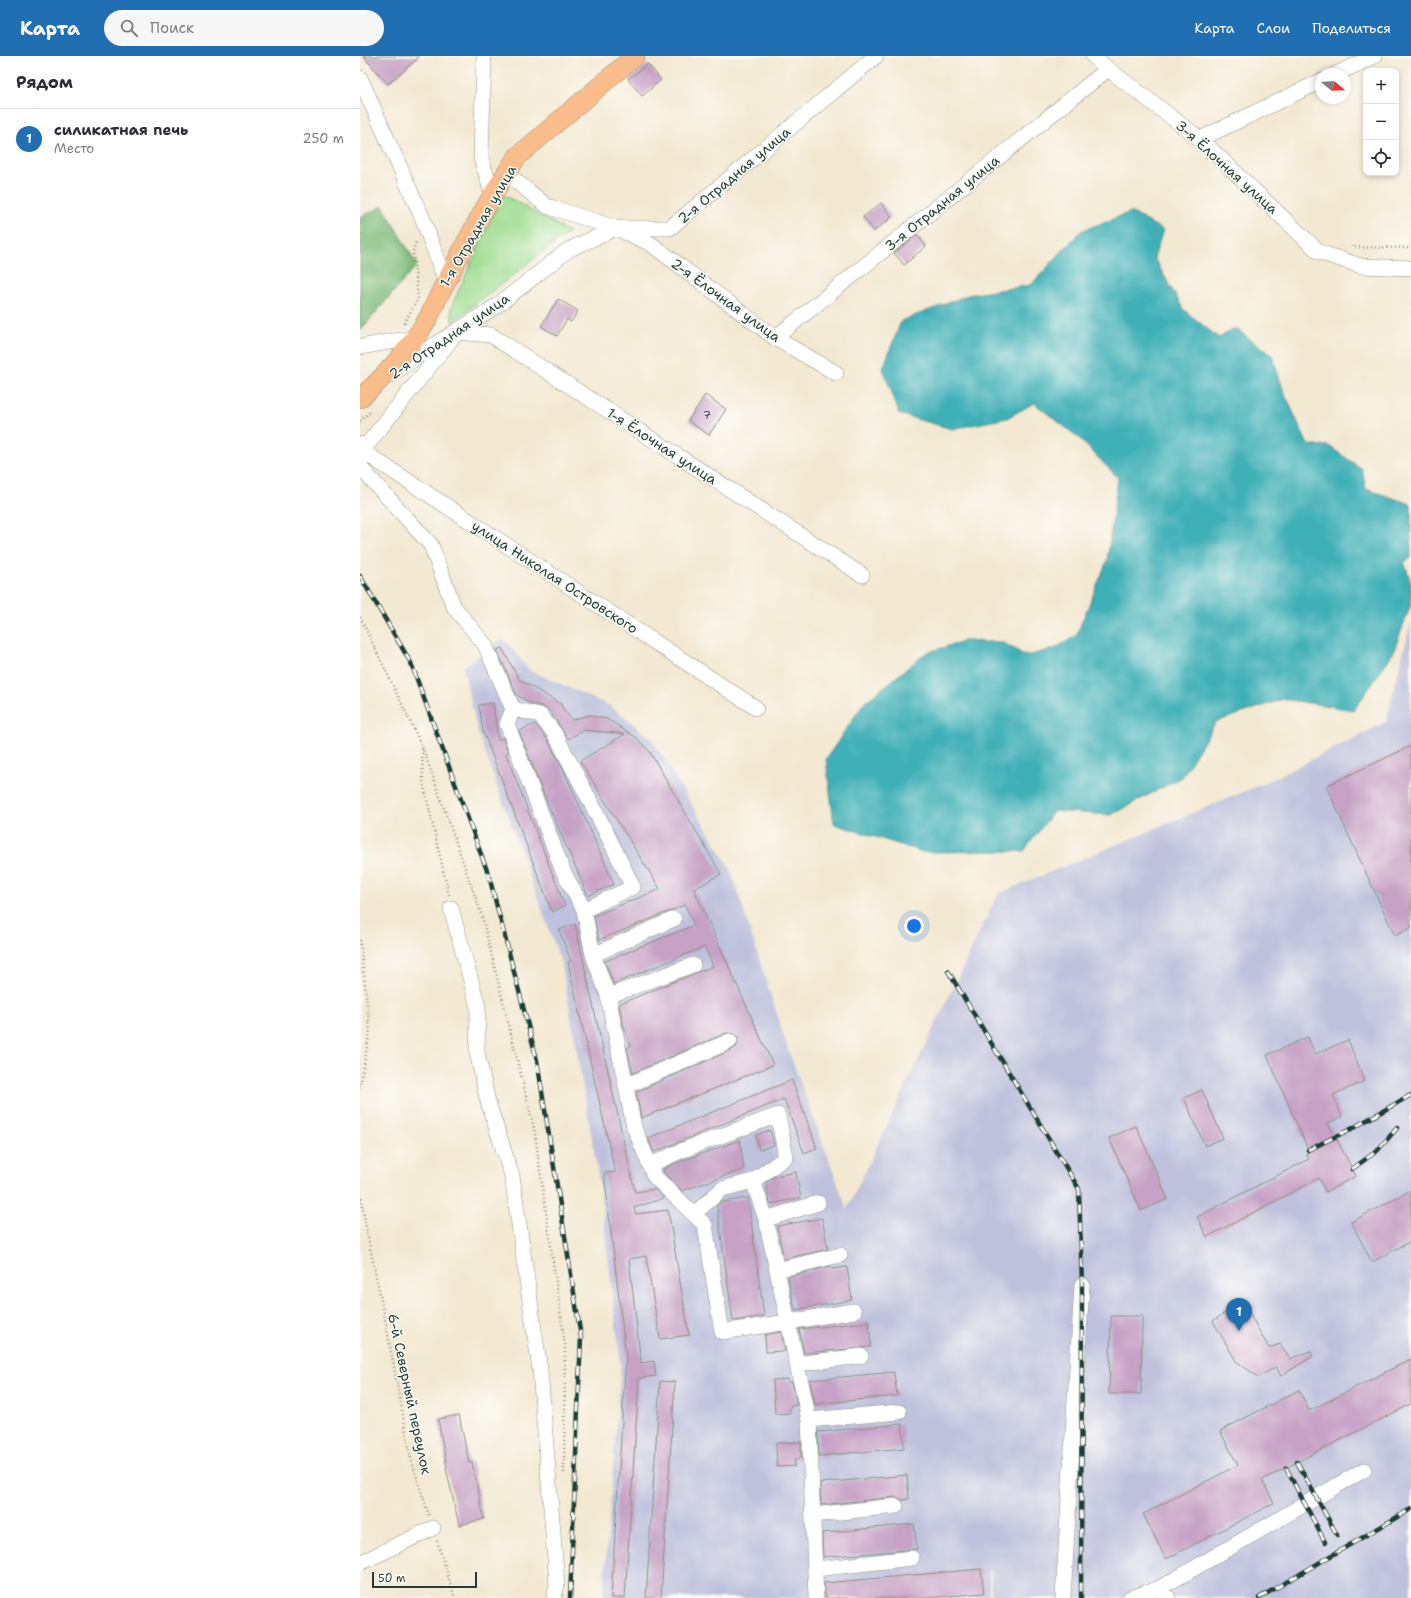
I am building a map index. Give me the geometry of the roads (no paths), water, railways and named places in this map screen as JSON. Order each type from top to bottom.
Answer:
[{"type":"main road","name":"1-я Отрадная улица","points":[[360,398],[375,386],[414,339],[426,321],[493,196],[518,156],[635,56]]},
{"type":"street","points":[[484,56],[481,158],[493,196]]},
{"type":"street","name":"2-я Отрадная улица","points":[[375,386],[431,347],[498,305],[568,250],[616,228],[670,228],[876,56]]},
{"type":"street","name":"3-я Ёлочная улица","points":[[1093,56],[1200,139],[1319,252],[1361,266],[1411,268]]},
{"type":"street","points":[[1349,68],[1374,56]]},
{"type":"street","name":"3-я Отрадная улица","points":[[775,338],[1108,69]]},
{"type":"street","points":[[360,78],[422,217],[446,282]]},
{"type":"street","points":[[1200,139],[1315,84]]},
{"type":"street","points":[[506,173],[547,206],[616,228]]},
{"type":"street","name":"2-я Ёлочная улица","points":[[616,228],[651,244],[775,338],[836,373]]},
{"type":"street","points":[[457,332],[361,447],[360,467],[431,545],[454,607],[485,645],[513,709],[508,724],[563,871],[584,910],[593,955],[608,996],[634,1127],[654,1176],[705,1225],[722,1332],[854,1311]]},
{"type":"street","name":"1-я Ёлочная улица","points":[[457,332],[491,335],[862,574]]},
{"type":"street","points":[[360,347],[414,339]]},
{"type":"street","name":"улица Николая Островского","points":[[361,447],[756,708]]},
{"type":"street","points":[[513,709],[540,715],[555,734],[582,784],[633,887],[584,910]]},
{"type":"street","points":[[451,908],[478,1007],[477,1052],[488,1102],[512,1176],[540,1370],[557,1584],[554,1598]]},
{"type":"street","points":[[593,955],[674,919]]},
{"type":"street","points":[[608,996],[693,965]]},
{"type":"street","points":[[626,1086],[730,1041]]},
{"type":"street","points":[[650,1165],[683,1150],[778,1115],[786,1157],[753,1181],[722,1189],[694,1214]]},
{"type":"street","points":[[753,1181],[766,1219],[809,1420],[816,1598]]},
{"type":"street","points":[[766,1219],[818,1203]]},
{"type":"street","points":[[777,1270],[840,1255]]},
{"type":"street","points":[[1063,1598],[1082,1285]]},
{"type":"street","points":[[797,1364],[861,1356]]},
{"type":"street","points":[[809,1420],[899,1412]]},
{"type":"street","points":[[1130,1598],[1164,1593],[1364,1470]]},
{"type":"street","points":[[813,1515],[896,1506]]},
{"type":"street","points":[[360,1563],[433,1528]]},
{"type":"street","points":[[816,1569],[912,1558]]},
{"type":"water","points":[[1131,212],[1163,230],[1154,258],[1184,310],[1219,338],[1235,328],[1272,355],[1284,392],[1308,445],[1329,446],[1362,469],[1366,489],[1411,504],[1411,558],[1404,562],[1411,582],[1411,604],[1393,653],[1354,710],[1283,699],[1216,722],[1182,777],[1111,815],[1054,811],[1024,851],[923,852],[834,824],[826,759],[863,704],[926,653],[963,641],[1002,642],[1026,656],[1054,649],[1076,636],[1107,561],[1118,478],[1078,437],[1034,403],[1007,418],[952,429],[899,414],[883,368],[901,321],[968,295],[1031,285],[1081,231]]},
{"type":"railway","points":[[360,576],[411,663],[489,876],[537,1060],[581,1337],[570,1598]]},
{"type":"railway","points":[[948,971],[1079,1189],[1082,1285],[1081,1598]]},
{"type":"railway","points":[[1308,1150],[1353,1128],[1411,1095]]},
{"type":"railway","points":[[1352,1169],[1377,1151],[1397,1128]]},
{"type":"railway","points":[[1297,1462],[1337,1535]]},
{"type":"railway","points":[[1286,1468],[1325,1542]]},
{"type":"railway","points":[[1259,1598],[1411,1509]]},
{"type":"place","name":"силикатная печь","points":[[1239,1331]]}]
